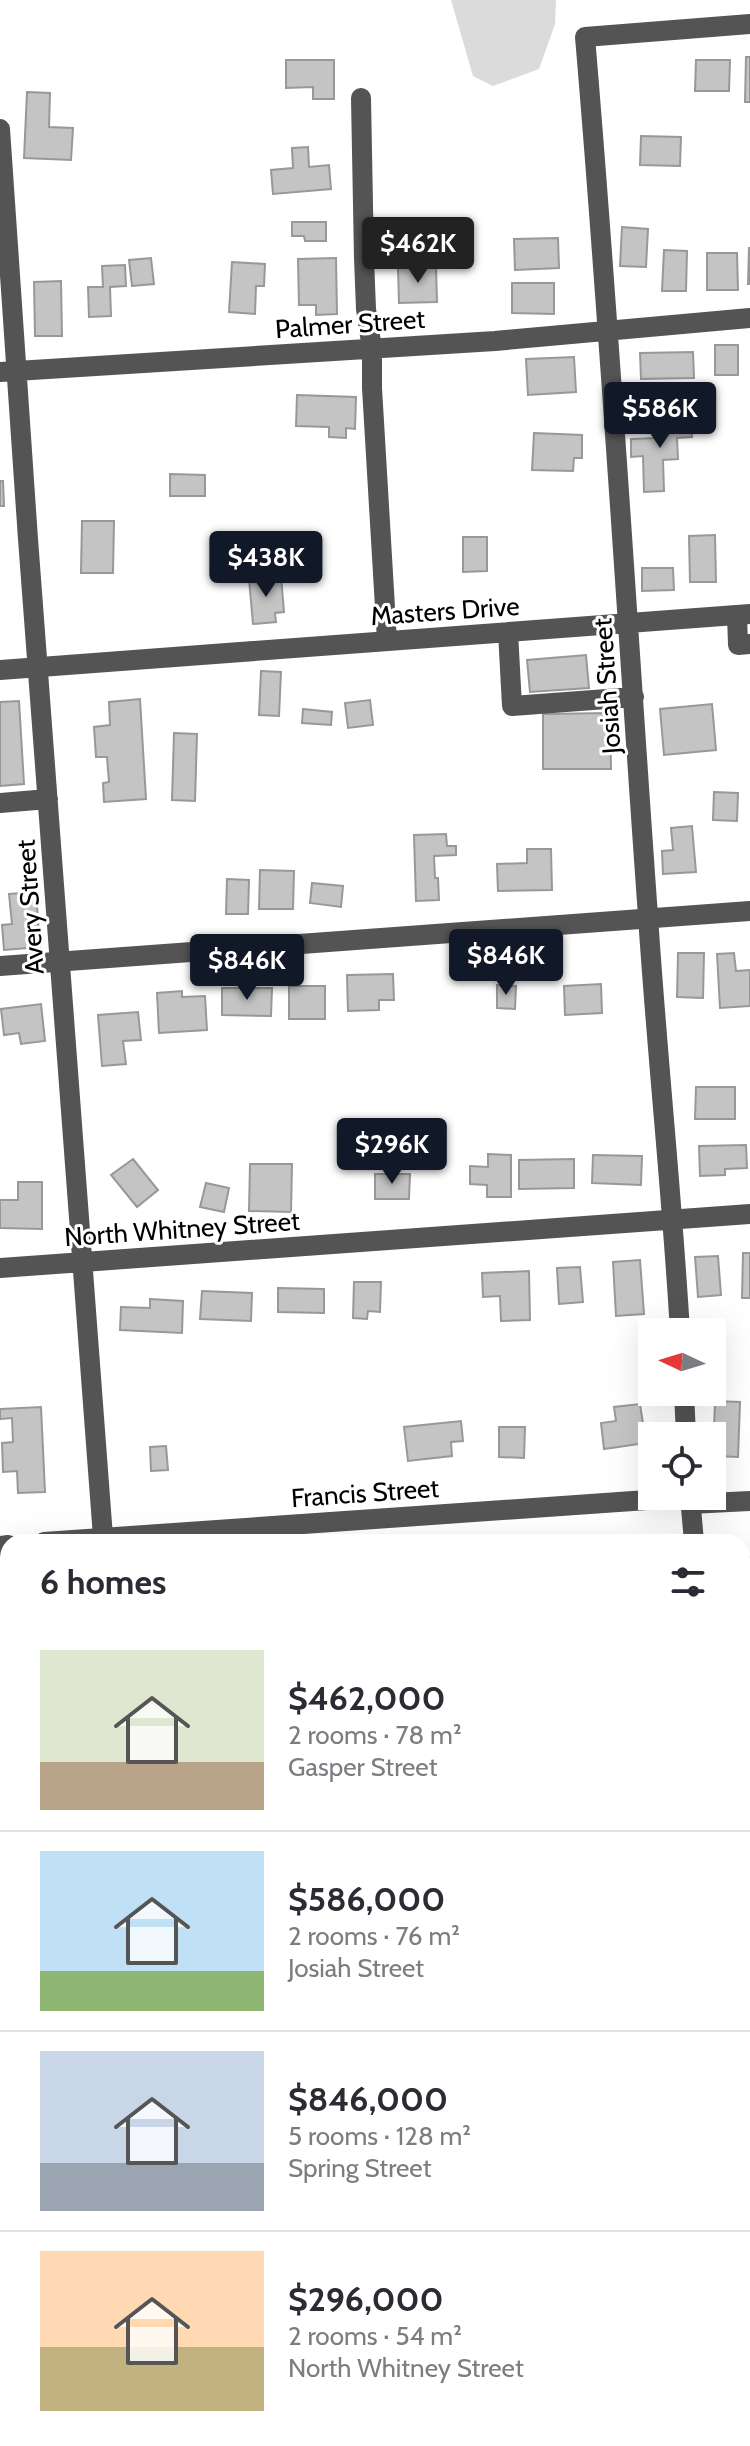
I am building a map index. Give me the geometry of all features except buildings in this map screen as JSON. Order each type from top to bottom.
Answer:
[{"type":"street","name":"Josiah Street","points":[[679,1318],[585,37],[750,24]]},
{"type":"street","points":[[361,98],[366,309],[372,349],[387,641]]},
{"type":"street","name":"Avery Street","points":[[0,129],[9,372],[38,667],[103,1534]]},
{"type":"street","name":"Palmer Street","points":[[9,372],[372,349],[750,318]]},
{"type":"street","points":[[744,615],[738,645],[750,644]]},
{"type":"street","name":"Masters Drive","points":[[0,670],[744,615]]},
{"type":"street","points":[[508,632],[512,706],[634,697]]},
{"type":"street","points":[[0,803],[48,799]]},
{"type":"street","points":[[0,966],[750,911]]},
{"type":"street","name":"North Whitney Street","points":[[0,1268],[750,1214]]},
{"type":"street","name":"Francis Street","points":[[726,1500],[750,1501]]},
{"type":"street","name":"Francis Street","points":[[149,1534],[638,1502]]},
{"type":"street","points":[[691,1510],[693,1534]]},
{"type":"shaded area","points":[[451,0],[556,0],[555,24],[539,69],[493,86],[473,76]]}]
